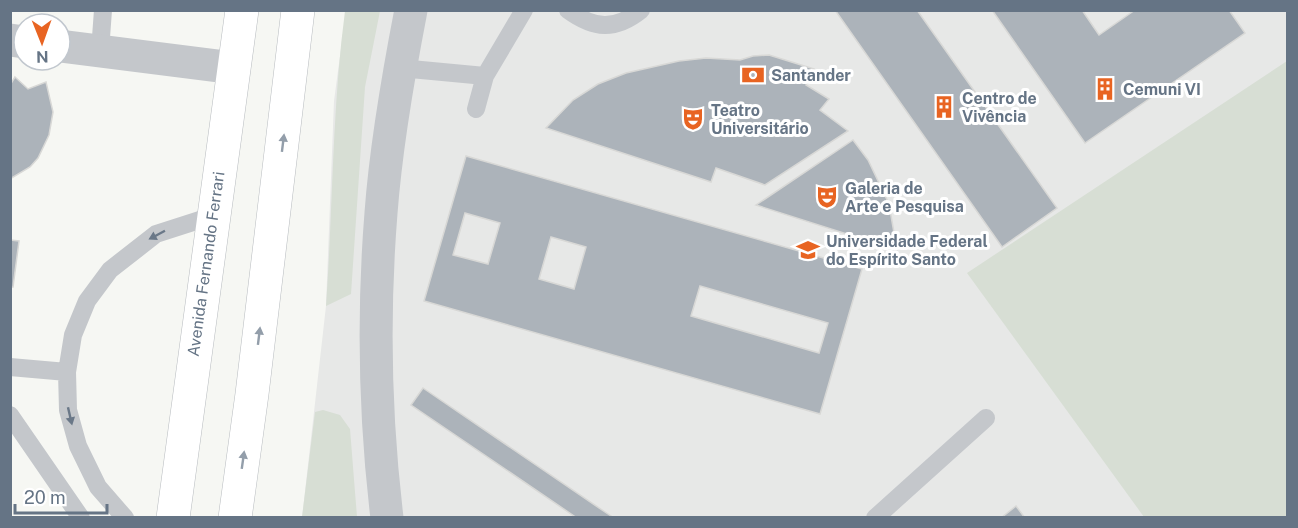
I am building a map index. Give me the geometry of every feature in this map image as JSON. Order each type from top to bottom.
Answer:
[{"type":"main road","name":"Avenida Fernando Ferrari","points":[[173,518],[212,216],[242,10]]},
{"type":"main road","points":[[235,518],[254,383],[298,10]]},
{"type":"street","points":[[387,518],[378,369],[377,272],[381,210],[400,68],[411,10]]},
{"type":"street","points":[[72,48],[234,68]]},
{"type":"lane","points":[[100,51],[104,10]]},
{"type":"lane","points":[[476,109],[485,76],[524,10]]},
{"type":"lane","points":[[568,10],[594,25],[627,22],[641,10]]},
{"type":"lane","points":[[400,68],[485,76]]},
{"type":"lane","points":[[125,518],[98,487],[78,446],[68,410],[67,372],[73,335],[87,301],[110,270],[156,234],[212,216]]},
{"type":"lane","points":[[10,367],[67,372]]},
{"type":"lane","points":[[10,415],[81,518]]},
{"type":"lane","points":[[875,518],[986,418]]},
{"type":"shaded area","points":[[345,11],[380,11],[365,87],[351,294],[326,306],[335,121]]},
{"type":"shaded area","name":"Universidade Federal do Espírito Santo","points":[[346,11],[1287,11],[1287,517],[302,518],[326,306],[334,101]]},
{"type":"shaded area","points":[[1287,61],[1287,517],[1144,517],[967,273]]},
{"type":"shaded area","points":[[323,410],[340,415],[350,429],[357,517],[302,517],[315,412]]},
{"type":"building","name":"Centro de Vivência","points":[[835,10],[917,10],[1057,208],[1002,247]]},
{"type":"building","name":"Cemuni VI","points":[[992,10],[1082,10],[1099,35],[1135,10],[1229,10],[1245,33],[1085,143]]},
{"type":"building","name":"Teatro Universitário","points":[[769,55],[814,69],[806,85],[829,99],[820,110],[848,131],[765,185],[716,168],[711,182],[546,128],[573,100],[598,84],[626,73],[679,61],[706,58],[740,60]]},
{"type":"building","points":[[15,77],[28,89],[46,82],[53,112],[49,135],[38,158],[30,167],[10,179],[10,85]]},
{"type":"building","name":"Galeria de Arte e Pesquisa","points":[[853,140],[868,160],[889,204],[897,250],[756,205]]},
{"type":"building","points":[[466,156],[862,269],[820,414],[424,301]],"holes":[[[465,213],[500,223],[488,264],[453,255]],[[551,237],[586,247],[574,289],[539,279]],[[700,286],[828,323],[819,353],[691,316]]]},
{"type":"building","points":[[10,240],[19,241],[13,287],[10,287]]},
{"type":"building","points":[[423,388],[614,518],[577,518],[411,405]]},
{"type":"building","points":[[1016,506],[1025,518],[1001,518]]},
{"type":"place","name":"Santander","points":[[753,75]]},
{"type":"place","name":"Cemuni VI","points":[[1105,89]]},
{"type":"place","name":"Centro de Vivência","points":[[944,107]]},
{"type":"place","name":"Teatro Universitário","points":[[693,119]]},
{"type":"place","name":"Galeria de Arte e Pesquisa","points":[[827,197]]},
{"type":"place","name":"Universidade Federal do Espírito Santo","points":[[808,250]]}]
